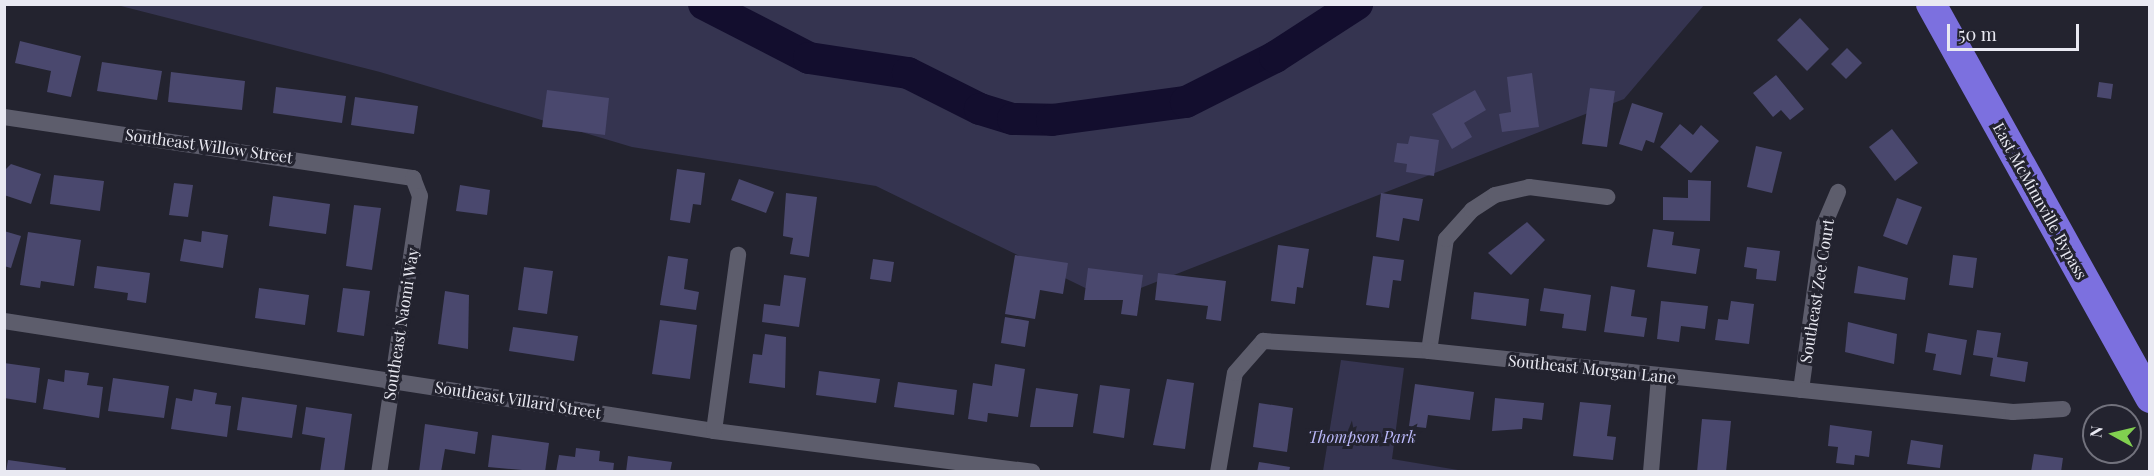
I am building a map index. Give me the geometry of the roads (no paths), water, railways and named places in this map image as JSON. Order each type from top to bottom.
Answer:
[{"type":"highway","name":"East McMinnville Bypass","points":[[1931,4],[2150,398]]},
{"type":"street","name":"Southeast Willow Street","points":[[4,117],[413,178]]},
{"type":"street","name":"Southeast Naomi Way","points":[[380,471],[420,196],[413,178]]},
{"type":"street","points":[[1429,351],[1446,239],[1472,210],[1495,195],[1529,187],[1607,197]]},
{"type":"street","name":"Southeast Zee Court","points":[[1801,390],[1824,225],[1838,192]]},
{"type":"street","points":[[714,431],[738,255]]},
{"type":"street","name":"Southeast Villard Street","points":[[4,321],[714,431],[987,468],[1032,471]]},
{"type":"street","name":"Southeast Morgan Lane","points":[[1218,471],[1235,373],[1263,341],[1429,351],[2013,412],[2062,409]]},
{"type":"street","points":[[1651,471],[1659,376]]},
{"type":"waterway","points":[[704,4],[809,58],[908,73],[980,109],[1013,119],[1052,120],[1186,102],[1275,57],[1357,4]]},
{"type":"park label","name":"Thompson Park","points":[[1362,437]]}]
